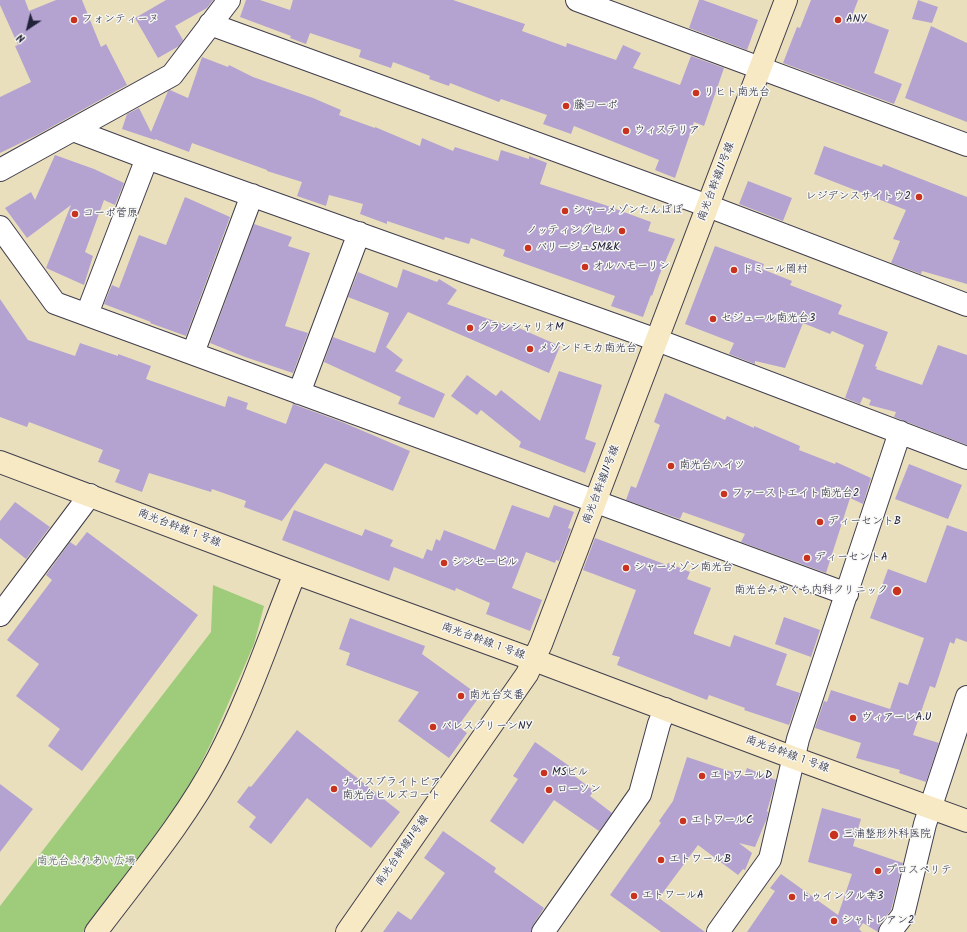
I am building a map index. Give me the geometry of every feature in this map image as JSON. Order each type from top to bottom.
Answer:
[{"type":"street","points":[[0,170],[172,75],[229,0]]},
{"type":"street","points":[[577,0],[967,145]]},
{"type":"street","name":"南光台幹線11号線","points":[[347,932],[526,674],[534,660],[596,501],[786,0]]},
{"type":"street","points":[[210,24],[708,206],[967,305]]},
{"type":"street","points":[[73,130],[146,158],[657,340],[967,458]]},
{"type":"street","points":[[87,314],[146,158]]},
{"type":"street","points":[[193,353],[252,195]]},
{"type":"street","points":[[0,227],[55,303],[847,594]]},
{"type":"street","points":[[299,392],[358,233]]},
{"type":"street","points":[[718,932],[770,858],[798,740],[900,432]]},
{"type":"street","name":"南光台幹線１号線","points":[[0,462],[295,573],[967,821]]},
{"type":"street","points":[[0,616],[90,495]]},
{"type":"street","points":[[96,932],[187,811],[218,758],[250,691],[295,573]]},
{"type":"street","points":[[890,932],[903,915],[930,807],[967,697]]},
{"type":"street","points":[[543,932],[640,794],[664,709]]},
{"type":"green space","name":"南光台ふれあい広場","points":[[213,585],[264,606],[254,644],[212,741],[188,789],[121,884],[83,932],[0,932],[0,906],[211,632]]},
{"type":"building","points":[[0,0],[25,0],[29,11],[56,0],[82,0],[101,47],[106,44],[127,85],[37,135],[0,153],[0,97],[31,82],[15,46],[18,45],[0,5]]},
{"type":"building","points":[[166,0],[213,0],[207,8],[175,26],[183,40],[179,46],[158,58],[135,18]]},
{"type":"building","points":[[246,0],[260,0],[290,10],[293,0],[453,0],[525,24],[522,31],[566,47],[567,43],[616,60],[623,45],[641,53],[633,68],[680,85],[691,56],[724,68],[704,126],[694,122],[675,178],[655,170],[659,160],[574,126],[571,134],[543,124],[547,115],[501,99],[499,102],[450,83],[449,86],[429,79],[430,76],[393,62],[391,68],[359,57],[361,50],[310,33],[306,44],[290,38],[291,36],[240,17]]},
{"type":"building","points":[[699,0],[703,0],[758,20],[747,50],[689,28]]},
{"type":"building","points":[[811,0],[858,0],[852,16],[889,30],[874,73],[902,84],[894,104],[783,63],[797,27],[800,28]]},
{"type":"building","points":[[918,0],[938,7],[932,23],[912,19]]},
{"type":"building","points":[[931,26],[967,43],[967,122],[905,98]]},
{"type":"building","points":[[202,57],[228,67],[229,65],[253,77],[313,98],[341,110],[339,115],[375,127],[420,146],[422,138],[453,151],[455,147],[498,161],[501,150],[529,159],[529,156],[547,163],[540,184],[651,222],[648,231],[675,239],[643,317],[611,306],[615,296],[503,256],[505,250],[471,238],[469,244],[445,237],[444,240],[387,221],[387,224],[360,214],[363,204],[329,195],[326,206],[297,196],[302,182],[267,171],[192,143],[189,152],[155,139],[122,129],[127,114],[139,108],[151,132],[168,91],[170,90],[188,98]]},
{"type":"building","points":[[824,146],[882,167],[883,164],[967,197],[967,284],[922,271],[921,274],[891,263],[900,241],[893,239],[906,210],[814,174]]},
{"type":"building","points":[[55,155],[94,169],[124,183],[115,205],[104,200],[85,252],[93,256],[84,285],[46,268],[71,205],[27,238],[5,208],[31,192],[35,200]]},
{"type":"building","points":[[748,181],[792,198],[783,221],[739,204]]},
{"type":"building","points":[[185,197],[230,217],[186,336],[104,304],[112,285],[119,288],[139,235],[166,245]]},
{"type":"building","points":[[254,224],[292,237],[288,246],[310,253],[285,326],[308,333],[293,373],[245,357],[210,343]]},
{"type":"building","points":[[715,246],[764,264],[762,269],[792,281],[790,285],[842,305],[838,314],[888,332],[875,366],[877,367],[876,369],[922,385],[938,345],[967,355],[967,445],[894,417],[896,412],[869,405],[871,400],[863,397],[860,404],[845,398],[864,345],[832,331],[830,334],[803,323],[785,368],[755,361],[755,364],[729,354],[734,343],[685,324]]},
{"type":"building","points":[[403,269],[437,282],[439,279],[457,290],[447,304],[511,327],[512,325],[560,346],[549,373],[408,312],[386,347],[403,360],[395,371],[445,394],[434,418],[398,404],[401,397],[324,362],[333,337],[375,353],[389,313],[348,297],[358,272],[397,288]]},
{"type":"building","points":[[0,299],[28,340],[75,356],[80,343],[118,356],[118,354],[151,366],[146,379],[225,407],[228,396],[248,403],[246,409],[286,424],[293,404],[342,422],[410,451],[393,491],[325,463],[282,521],[244,507],[246,501],[212,489],[211,492],[149,473],[142,492],[115,482],[120,470],[98,462],[103,450],[29,422],[27,427],[0,417]]},
{"type":"building","points":[[559,371],[602,385],[585,439],[596,443],[585,473],[519,447],[521,442],[481,410],[477,415],[451,396],[467,375],[496,396],[501,390],[540,421]]},
{"type":"building","points":[[665,393],[725,420],[727,416],[754,428],[754,426],[800,446],[799,450],[835,464],[836,462],[871,478],[863,504],[850,498],[826,573],[741,542],[745,534],[683,512],[680,519],[626,500],[631,486],[636,488],[660,425],[654,422]]},
{"type":"building","points":[[909,464],[962,485],[948,519],[895,499]]},
{"type":"building","points":[[15,502],[50,527],[26,559],[0,538],[0,521]]},
{"type":"building","points":[[512,505],[549,518],[554,505],[574,512],[568,528],[571,529],[559,561],[556,560],[555,563],[526,552],[512,588],[542,600],[530,631],[486,614],[490,603],[456,588],[455,591],[394,567],[389,581],[282,540],[294,510],[362,536],[365,529],[393,540],[390,546],[423,559],[427,549],[432,551],[436,539],[440,541],[444,530],[495,550]]},
{"type":"building","points":[[947,525],[967,532],[967,642],[956,638],[954,644],[950,642],[935,688],[930,686],[913,735],[939,743],[926,782],[899,773],[900,770],[856,758],[861,743],[815,728],[824,701],[827,702],[831,690],[890,709],[899,682],[908,685],[924,638],[870,618],[888,569],[926,583]]},
{"type":"building","points":[[87,532],[198,615],[82,771],[48,746],[60,729],[16,696],[39,664],[7,640],[52,580],[46,575],[70,542],[76,546]]},
{"type":"building","points":[[595,538],[690,572],[687,579],[711,588],[694,634],[730,647],[734,635],[787,654],[776,685],[800,693],[789,725],[744,710],[745,708],[709,695],[707,700],[617,665],[620,657],[612,655],[636,590],[583,570]]},
{"type":"building","points":[[784,617],[820,630],[811,657],[775,644]]},
{"type":"building","points":[[350,618],[425,646],[422,654],[480,696],[458,726],[467,733],[449,758],[398,721],[419,692],[346,665],[350,653],[339,649]]},
{"type":"building","name":"ナイスブライトピア 南光台ヒルズコート","points":[[297,730],[400,812],[371,848],[307,798],[271,844],[249,827],[256,817],[237,802]]},
{"type":"building","points":[[535,742],[575,770],[572,774],[594,791],[590,796],[612,813],[599,831],[554,800],[523,844],[490,821],[518,779],[513,776]]},
{"type":"building","points":[[687,757],[744,776],[747,768],[776,780],[767,811],[767,818],[755,847],[739,843],[752,853],[745,870],[743,869],[738,875],[698,845],[659,898],[705,932],[661,932],[610,895],[661,823],[659,821],[673,801]]},
{"type":"building","points":[[0,784],[33,809],[0,852]]},
{"type":"building","points":[[822,808],[861,819],[853,846],[903,863],[891,910],[880,924],[878,932],[863,923],[859,929],[862,932],[747,932],[775,891],[770,888],[781,874],[838,915],[852,874],[808,862]]},
{"type":"building","points":[[443,831],[496,868],[494,872],[544,908],[533,925],[531,932],[383,932],[398,911],[411,920],[445,873],[424,858]]},
{"type":"place","name":"フォンティーヌ","points":[[74,20]]},
{"type":"place","name":"ANY","points":[[838,20]]},
{"type":"place","name":"リヒト南光台","points":[[696,93]]},
{"type":"place","name":"藤コーポ","points":[[566,106]]},
{"type":"place","name":"ウィステリア","points":[[626,131]]},
{"type":"place","name":"レジデンスサイトウ2","points":[[919,197]]},
{"type":"place","name":"シャーメゾンたんぽぽ","points":[[565,211]]},
{"type":"place","name":"コーポ菅原","points":[[75,214]]},
{"type":"place","name":"ノッティングヒル","points":[[622,231]]},
{"type":"place","name":"バリージュ5M&K","points":[[528,248]]},
{"type":"place","name":"オルハモーリン","points":[[585,267]]},
{"type":"place","name":"ドミール岡村","points":[[734,270]]},
{"type":"place","name":"セジュール南光台3","points":[[713,319]]},
{"type":"place","name":"グランシャリオM","points":[[470,328]]},
{"type":"place","name":"メゾンドモカ南光台","points":[[530,349]]},
{"type":"place","name":"南光台ハイツ","points":[[671,466]]},
{"type":"place","name":"ファーストエイト南光台2","points":[[724,494]]},
{"type":"place","name":"ディーセントB","points":[[820,522]]},
{"type":"place","name":"ディーセントA","points":[[807,558]]},
{"type":"place","name":"シンセービル","points":[[444,563]]},
{"type":"place","name":"シャーメゾン南光台","points":[[626,568]]},
{"type":"place","name":"南光台みやぐち内科クリニック","points":[[897,591]]},
{"type":"place","name":"南光台交番","points":[[461,696]]},
{"type":"place","name":"ヴィアーレA.U","points":[[853,718]]},
{"type":"place","name":"パレスグリーンNY","points":[[433,727]]},
{"type":"place","name":"MSビル","points":[[544,773]]},
{"type":"place","name":"エトワールD","points":[[702,776]]},
{"type":"place","name":"ナイスブライトピア 南光台ヒルズコート","points":[[334,789]]},
{"type":"place","name":"ローソン","points":[[549,790]]},
{"type":"place","name":"エトワールC","points":[[683,821]]},
{"type":"place","name":"三浦整形外科医院","points":[[834,835]]},
{"type":"place","name":"エトワールB","points":[[661,860]]},
{"type":"place","name":"プロスペリテ","points":[[878,871]]},
{"type":"place","name":"エトワールA","points":[[634,896]]},
{"type":"place","name":"トゥインクル幸3","points":[[792,897]]},
{"type":"place","name":"シャトレアン2","points":[[834,921]]}]
